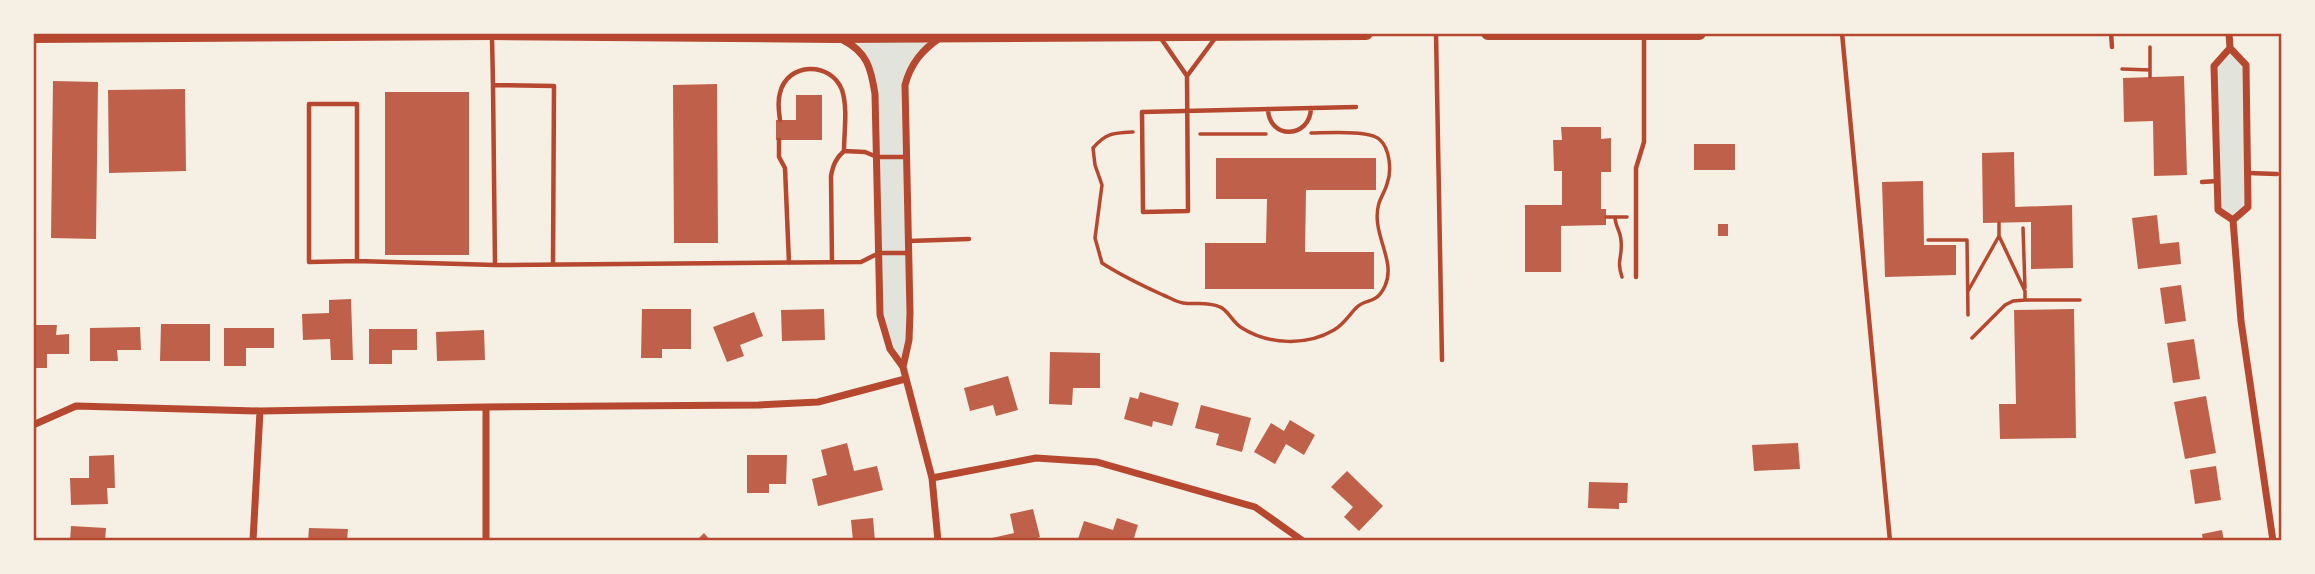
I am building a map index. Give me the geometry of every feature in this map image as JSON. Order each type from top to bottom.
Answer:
[{"type":"highway","points":[[33,36],[1366,33]]},
{"type":"highway","points":[[1488,33],[1699,33]]},
{"type":"street","points":[[2229,33],[2230,48],[2246,65],[2248,207],[2233,220]]},
{"type":"street","points":[[836,36],[853,45],[866,58],[872,74],[876,94],[880,315],[890,349],[904,368]]},
{"type":"street","points":[[938,541],[932,478],[904,368],[909,340],[905,85],[916,58],[926,47],[943,36]]},
{"type":"street","points":[[2230,48],[2214,66],[2218,210],[2233,220]]},
{"type":"street","points":[[2233,220],[2241,321],[2273,541]]},
{"type":"street","points":[[33,425],[76,406],[260,411],[818,402],[905,379]]},
{"type":"street","points":[[486,407],[486,541]]},
{"type":"street","points":[[253,541],[260,411]]},
{"type":"street","points":[[932,478],[1036,458],[1097,462],[1255,507],[1303,541]]},
{"type":"lane","points":[[492,33],[495,265]]},
{"type":"lane","points":[[1436,33],[1441,360]]},
{"type":"lane","points":[[1842,33],[1890,541]]},
{"type":"lane","points":[[2111,33],[2112,47]]},
{"type":"lane","points":[[1157,34],[1187,76]]},
{"type":"lane","points":[[1218,34],[1187,76],[1186,111],[1188,211],[1143,212],[1142,112],[1186,111],[1268,109],[1356,107]]},
{"type":"lane","points":[[1636,277],[1636,168],[1644,142],[1644,34]]},
{"type":"lane","points":[[780,120],[779,93],[790,76],[809,68],[829,73],[842,88],[844,151],[832,166],[831,176],[832,262]]},
{"type":"lane","points":[[493,85],[554,86],[553,264]]},
{"type":"lane","points":[[357,261],[357,104],[309,104],[309,262],[495,265],[789,264],[861,262],[879,253],[908,253]]},
{"type":"lane","points":[[1268,109],[1272,124],[1288,132],[1304,126],[1311,108]]},
{"type":"lane","points":[[779,140],[779,157],[785,168],[789,264]]},
{"type":"lane","points":[[844,151],[865,152],[877,157],[906,157]]},
{"type":"lane","points":[[2248,173],[2277,174]]},
{"type":"lane","points":[[2202,182],[2217,181]]},
{"type":"lane","points":[[908,242],[969,239]]},
{"type":"path","points":[[2150,47],[2150,78]]},
{"type":"path","points":[[2122,69],[2150,70]]},
{"type":"path","points":[[1142,132],[1118,132],[1103,136],[1093,148],[1102,185],[1095,238],[1102,263],[1125,279],[1182,303],[1198,302],[1222,307],[1236,325],[1247,331],[1270,339],[1292,342],[1334,330],[1359,305],[1378,297],[1387,281],[1388,272],[1388,261],[1378,236],[1378,205],[1389,177],[1385,146],[1381,140],[1369,134],[1311,133],[1304,138]]},
{"type":"path","points":[[1200,134],[1265,133],[1274,139]]},
{"type":"path","points":[[1606,217],[1636,217]]},
{"type":"path","points":[[1615,217],[1621,237],[1618,263],[1622,277]]},
{"type":"path","points":[[1999,223],[1999,236],[2025,291]]},
{"type":"path","points":[[2023,228],[2025,300]]},
{"type":"path","points":[[1968,291],[1999,236]]},
{"type":"path","points":[[1928,240],[1968,240],[1968,315]]},
{"type":"path","points":[[1972,338],[2005,305],[2013,301],[2080,300]]},
{"type":"shaded area","points":[[836,36],[943,36],[927,47],[905,85],[910,313],[903,367],[890,349],[880,315],[875,94],[866,58]]},
{"type":"shaded area","points":[[2230,48],[2246,65],[2248,207],[2233,220],[2218,210],[2214,66]]},
{"type":"building","points":[[2184,76],[2187,175],[2154,176],[2153,121],[2124,122],[2123,78]]},
{"type":"building","points":[[53,81],[98,82],[96,239],[51,238]]},
{"type":"building","points":[[717,84],[718,243],[674,243],[673,85]]},
{"type":"building","points":[[185,89],[186,171],[109,173],[108,90]]},
{"type":"building","points":[[385,92],[469,92],[469,255],[385,255]]},
{"type":"building","points":[[796,95],[822,95],[822,140],[776,140],[776,120],[796,120]]},
{"type":"building","points":[[1561,127],[1601,127],[1601,139],[1611,138],[1611,172],[1601,172],[1601,209],[1606,209],[1606,225],[1561,226],[1561,272],[1525,272],[1525,205],[1562,205],[1562,171],[1554,171],[1553,140],[1562,140]]},
{"type":"building","points":[[1694,144],[1735,144],[1735,170],[1694,170]]},
{"type":"building","points":[[2014,152],[2015,207],[2072,205],[2073,268],[2031,269],[2031,222],[1983,223],[1982,153]]},
{"type":"building","points":[[1216,158],[1376,158],[1376,190],[1306,190],[1305,252],[1374,252],[1374,289],[1205,289],[1205,243],[1266,243],[1267,199],[1216,199]]},
{"type":"building","points":[[1923,181],[1924,245],[1956,245],[1956,275],[1885,277],[1882,182]]},
{"type":"building","points":[[2157,215],[2160,244],[2179,242],[2181,264],[2138,269],[2132,218]]},
{"type":"building","points":[[1718,224],[1728,224],[1728,236],[1718,236]]},
{"type":"building","points":[[2181,285],[2186,321],[2165,324],[2160,288]]},
{"type":"building","points":[[351,299],[353,360],[331,360],[330,339],[303,340],[302,314],[329,313],[329,300]]},
{"type":"building","points":[[642,309],[691,309],[691,349],[662,349],[662,358],[641,358]]},
{"type":"building","points":[[824,309],[825,340],[782,341],[781,310]]},
{"type":"building","points":[[2074,309],[2076,438],[2000,439],[1999,404],[2016,404],[2014,310]]},
{"type":"building","points":[[754,312],[763,336],[740,345],[744,356],[727,362],[713,327]]},
{"type":"building","points":[[161,324],[210,324],[210,361],[160,361]]},
{"type":"building","points":[[33,325],[57,325],[56,335],[69,334],[69,354],[47,354],[47,368],[33,368]]},
{"type":"building","points":[[140,327],[141,350],[117,350],[118,361],[90,361],[90,328]]},
{"type":"building","points":[[224,328],[274,328],[274,348],[246,348],[246,366],[224,366]]},
{"type":"building","points":[[369,329],[417,329],[417,350],[392,350],[392,364],[369,364]]},
{"type":"building","points":[[484,330],[485,360],[437,361],[436,332]]},
{"type":"building","points":[[2194,339],[2200,379],[2173,383],[2167,343]]},
{"type":"building","points":[[1050,352],[1100,353],[1100,388],[1073,388],[1072,405],[1049,404]]},
{"type":"building","points":[[1008,376],[1018,410],[996,416],[993,405],[970,411],[964,388]]},
{"type":"building","points":[[1140,392],[1179,403],[1172,426],[1153,421],[1152,427],[1124,419],[1130,397],[1138,399]]},
{"type":"building","points":[[2206,396],[2216,453],[2185,459],[2174,402]]},
{"type":"building","points":[[1201,405],[1251,418],[1242,452],[1216,445],[1219,434],[1195,428]]},
{"type":"building","points":[[1290,420],[1315,435],[1304,455],[1286,444],[1275,464],[1254,452],[1271,423],[1284,431]]},
{"type":"building","points":[[847,443],[854,471],[877,466],[883,490],[818,506],[812,479],[827,475],[821,450]]},
{"type":"building","points":[[1798,443],[1800,469],[1754,471],[1752,445]]},
{"type":"building","points":[[114,455],[115,488],[107,488],[108,504],[71,505],[70,478],[89,478],[89,456]]},
{"type":"building","points":[[747,455],[787,455],[786,484],[769,484],[769,493],[747,493]]},
{"type":"building","points":[[2216,466],[2221,500],[2195,504],[2190,470]]},
{"type":"building","points":[[1347,471],[1383,506],[1359,531],[1344,517],[1353,507],[1331,487]]},
{"type":"building","points":[[1589,482],[1628,483],[1627,503],[1619,503],[1619,509],[1588,508]]},
{"type":"building","points":[[1033,509],[1040,537],[1029,541],[993,541],[992,538],[1014,533],[1010,514]]},
{"type":"building","points":[[873,518],[875,541],[853,541],[851,520]]},
{"type":"building","points":[[1117,518],[1138,525],[1133,541],[1078,539],[1084,521],[1113,530]]},
{"type":"building","points":[[71,526],[106,528],[105,541],[70,541]]},
{"type":"building","points":[[309,528],[348,529],[347,541],[308,541]]},
{"type":"building","points":[[2222,530],[2224,541],[2203,541],[2202,534]]},
{"type":"building","points":[[704,533],[711,541],[696,541]]}]
